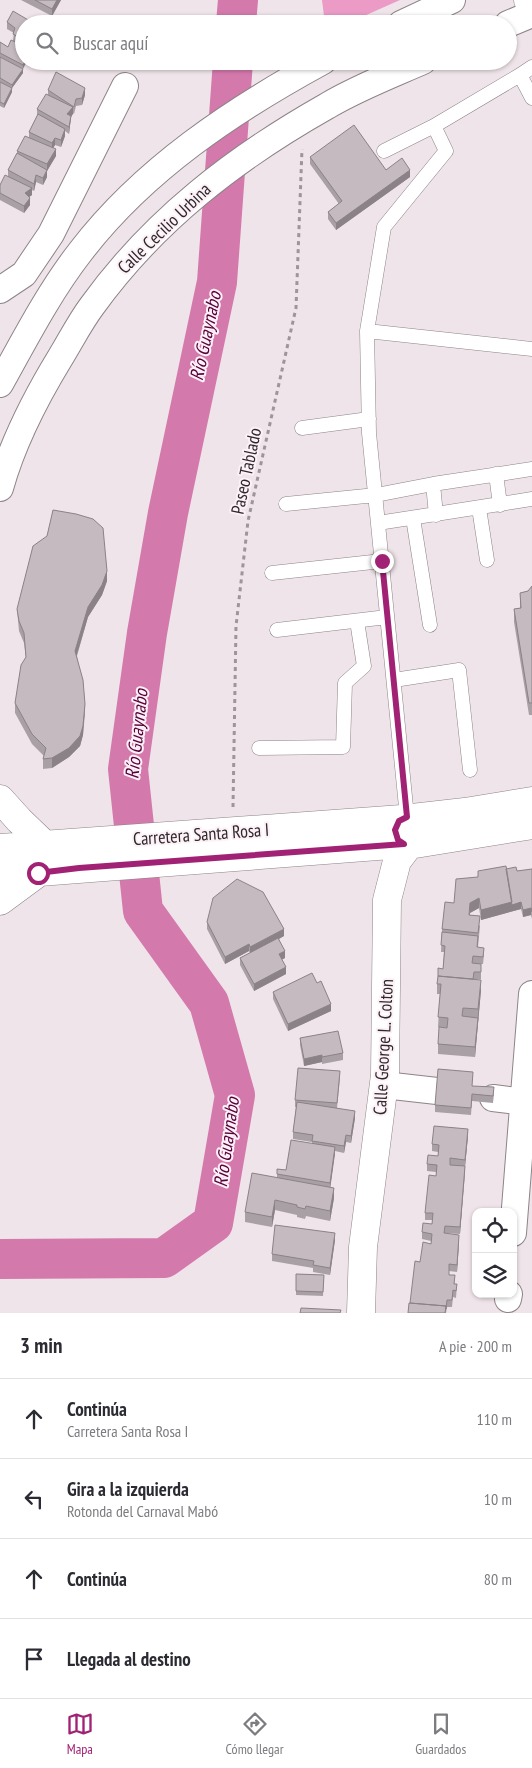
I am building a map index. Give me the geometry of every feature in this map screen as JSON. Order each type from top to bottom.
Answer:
[{"type":"street","points":[[420,15],[452,0]]},
{"type":"street","points":[[528,0],[532,7]]},
{"type":"street","points":[[517,20],[532,14]]},
{"type":"street","points":[[0,384],[35,319],[80,252],[108,218],[191,144],[232,114],[308,70]]},
{"type":"street","name":"Calle Cecilio Urbina","points":[[0,488],[18,438],[35,399],[91,307],[119,271],[165,223],[203,188],[235,163],[327,105],[402,70]]},
{"type":"street","points":[[0,290],[24,274],[51,234],[126,86]]},
{"type":"street","points":[[0,799],[18,820],[45,844]]},
{"type":"street","name":"Carretera Santa Rosa I","points":[[408,831],[465,812],[532,801]]},
{"type":"street","name":"Carretera Santa Rosa I","points":[[0,875],[38,873],[79,855],[408,831],[532,825]]},
{"type":"street","name":"Calle George L. Colton","points":[[361,1313],[363,1247],[384,1085],[388,900],[397,861],[408,831]]},
{"type":"street","name":"Carretera Santa Rosa I","points":[[0,848],[45,844],[79,855]]},
{"type":"street","points":[[0,901],[38,873]]},
{"type":"street","points":[[517,1217],[524,1190],[524,1102],[532,994]]},
{"type":"street","points":[[384,1085],[437,1091]]},
{"type":"street","points":[[493,1098],[524,1102]]},
{"type":"lane","points":[[384,151],[434,126],[532,67]]},
{"type":"lane","points":[[520,75],[532,98]]},
{"type":"lane","points":[[408,831],[369,420],[366,331],[384,227],[446,151],[434,126]]},
{"type":"lane","points":[[366,331],[532,349]]},
{"type":"lane","points":[[302,428],[369,420]]},
{"type":"lane","points":[[286,504],[376,495],[532,469]]},
{"type":"lane","points":[[496,474],[500,504]]},
{"type":"lane","points":[[433,484],[436,514]]},
{"type":"lane","points":[[378,523],[532,500]]},
{"type":"lane","points":[[479,508],[487,560]]},
{"type":"lane","points":[[413,518],[430,625]]},
{"type":"lane","points":[[272,573],[382,561]]},
{"type":"lane","points":[[277,630],[387,617]]},
{"type":"lane","points":[[259,748],[343,747],[345,683],[364,666],[357,621]]},
{"type":"lane","points":[[394,680],[459,670],[470,770]]},
{"type":"path","name":"Paseo Tablado","points":[[232,807],[236,626],[248,521],[296,308],[302,144]]},
{"type":"shaded area","points":[[322,0],[400,0],[366,15],[324,15]]},
{"type":"building","points":[[35,0],[57,0],[52,9]]},
{"type":"building","points":[[13,11],[20,15],[15,15],[15,28],[7,22]]},
{"type":"building","points":[[11,40],[15,42],[15,61],[0,53],[0,42],[8,47]]},
{"type":"building","points":[[0,57],[15,65],[15,70],[22,70],[12,85],[0,78]]},
{"type":"building","points":[[56,72],[85,88],[82,98],[76,99],[74,107],[48,90]]},
{"type":"building","points":[[0,82],[12,88],[4,104],[0,102]]},
{"type":"building","points":[[46,94],[73,107],[67,114],[71,116],[69,127],[37,109]]},
{"type":"building","points":[[38,114],[65,129],[61,140],[55,138],[52,143],[29,132]]},
{"type":"building","points":[[354,125],[386,170],[402,158],[410,170],[336,223],[328,212],[342,201],[310,157]]},
{"type":"building","points":[[25,136],[56,149],[47,164],[17,151]]},
{"type":"building","points":[[17,153],[47,170],[43,178],[36,175],[34,184],[8,170]]},
{"type":"building","points":[[5,175],[32,188],[25,193],[30,198],[24,206],[0,193],[0,185]]},
{"type":"building","points":[[53,510],[93,519],[103,528],[107,571],[102,585],[88,607],[75,651],[83,680],[85,704],[80,736],[69,748],[52,758],[43,759],[46,748],[32,734],[15,703],[21,665],[26,657],[24,633],[17,609],[33,546],[47,536]]},
{"type":"building","points":[[532,586],[532,703],[529,703],[514,609],[521,608],[520,593],[528,591]]},
{"type":"building","points":[[506,866],[512,902],[481,910],[479,898],[470,903],[469,915],[480,916],[478,933],[442,929],[445,902],[454,903],[456,879],[478,877],[478,871]]},
{"type":"building","points":[[516,867],[517,871],[532,869],[532,912],[531,908],[523,910],[521,902],[512,905],[506,869]]},
{"type":"building","points":[[237,879],[263,892],[284,929],[250,947],[249,944],[225,957],[207,922],[213,898]]},
{"type":"building","points":[[442,932],[478,936],[477,947],[484,948],[483,957],[473,956],[472,963],[481,964],[481,972],[474,972],[473,979],[438,976],[438,968],[443,969],[445,946],[441,945]]},
{"type":"building","points":[[278,938],[285,951],[279,954],[286,967],[254,984],[240,958]]},
{"type":"building","points":[[312,973],[317,983],[321,981],[331,1004],[288,1024],[273,992]]},
{"type":"building","points":[[438,976],[481,980],[478,1009],[463,1008],[462,1016],[478,1018],[475,1047],[438,1044],[439,1027],[447,1028],[448,1018],[438,1017],[441,984],[437,984]]},
{"type":"building","points":[[338,1031],[343,1053],[304,1059],[300,1038]]},
{"type":"building","points":[[298,1068],[340,1071],[337,1103],[295,1100]]},
{"type":"building","points":[[438,1069],[473,1072],[472,1086],[494,1087],[493,1096],[472,1094],[471,1108],[435,1105]]},
{"type":"building","points":[[297,1102],[355,1111],[351,1136],[346,1135],[344,1146],[312,1141],[313,1135],[293,1132]]},
{"type":"building","points":[[434,1126],[468,1129],[465,1160],[450,1158],[450,1165],[465,1166],[460,1227],[445,1226],[444,1233],[459,1235],[457,1265],[449,1264],[449,1275],[455,1275],[454,1284],[457,1284],[456,1291],[453,1290],[452,1300],[447,1300],[446,1309],[446,1306],[410,1303],[415,1261],[420,1262],[423,1242],[431,1244],[432,1234],[422,1232],[423,1223],[432,1224],[433,1213],[425,1213],[429,1175],[436,1176],[437,1165],[427,1164],[428,1155],[438,1156],[439,1145],[432,1144]]},
{"type":"building","points":[[291,1140],[335,1147],[330,1183],[277,1174],[277,1169],[286,1170]]},
{"type":"building","points":[[252,1173],[334,1188],[330,1211],[306,1206],[305,1209],[297,1207],[297,1205],[275,1200],[272,1217],[245,1212]]},
{"type":"building","points":[[275,1225],[335,1233],[330,1268],[313,1265],[314,1261],[272,1254]]},
{"type":"building","points":[[296,1274],[324,1275],[323,1292],[296,1291]]},
{"type":"building","points":[[409,1303],[446,1306],[445,1313],[408,1313]]},
{"type":"building","points":[[301,1308],[341,1310],[340,1313],[300,1313]]},
{"type":"waterway","name":"Río Guaynabo","points":[[237,15],[238,0]]},
{"type":"waterway","name":"Río Guaynabo","points":[[0,1259],[164,1258],[213,1223],[235,1095],[209,1003],[143,911],[128,769],[147,633],[168,513],[217,282],[232,70]]},
{"type":"route","points":[[38,873],[79,868],[404,844],[398,840],[395,834],[399,821],[407,817],[382,561]]}]
